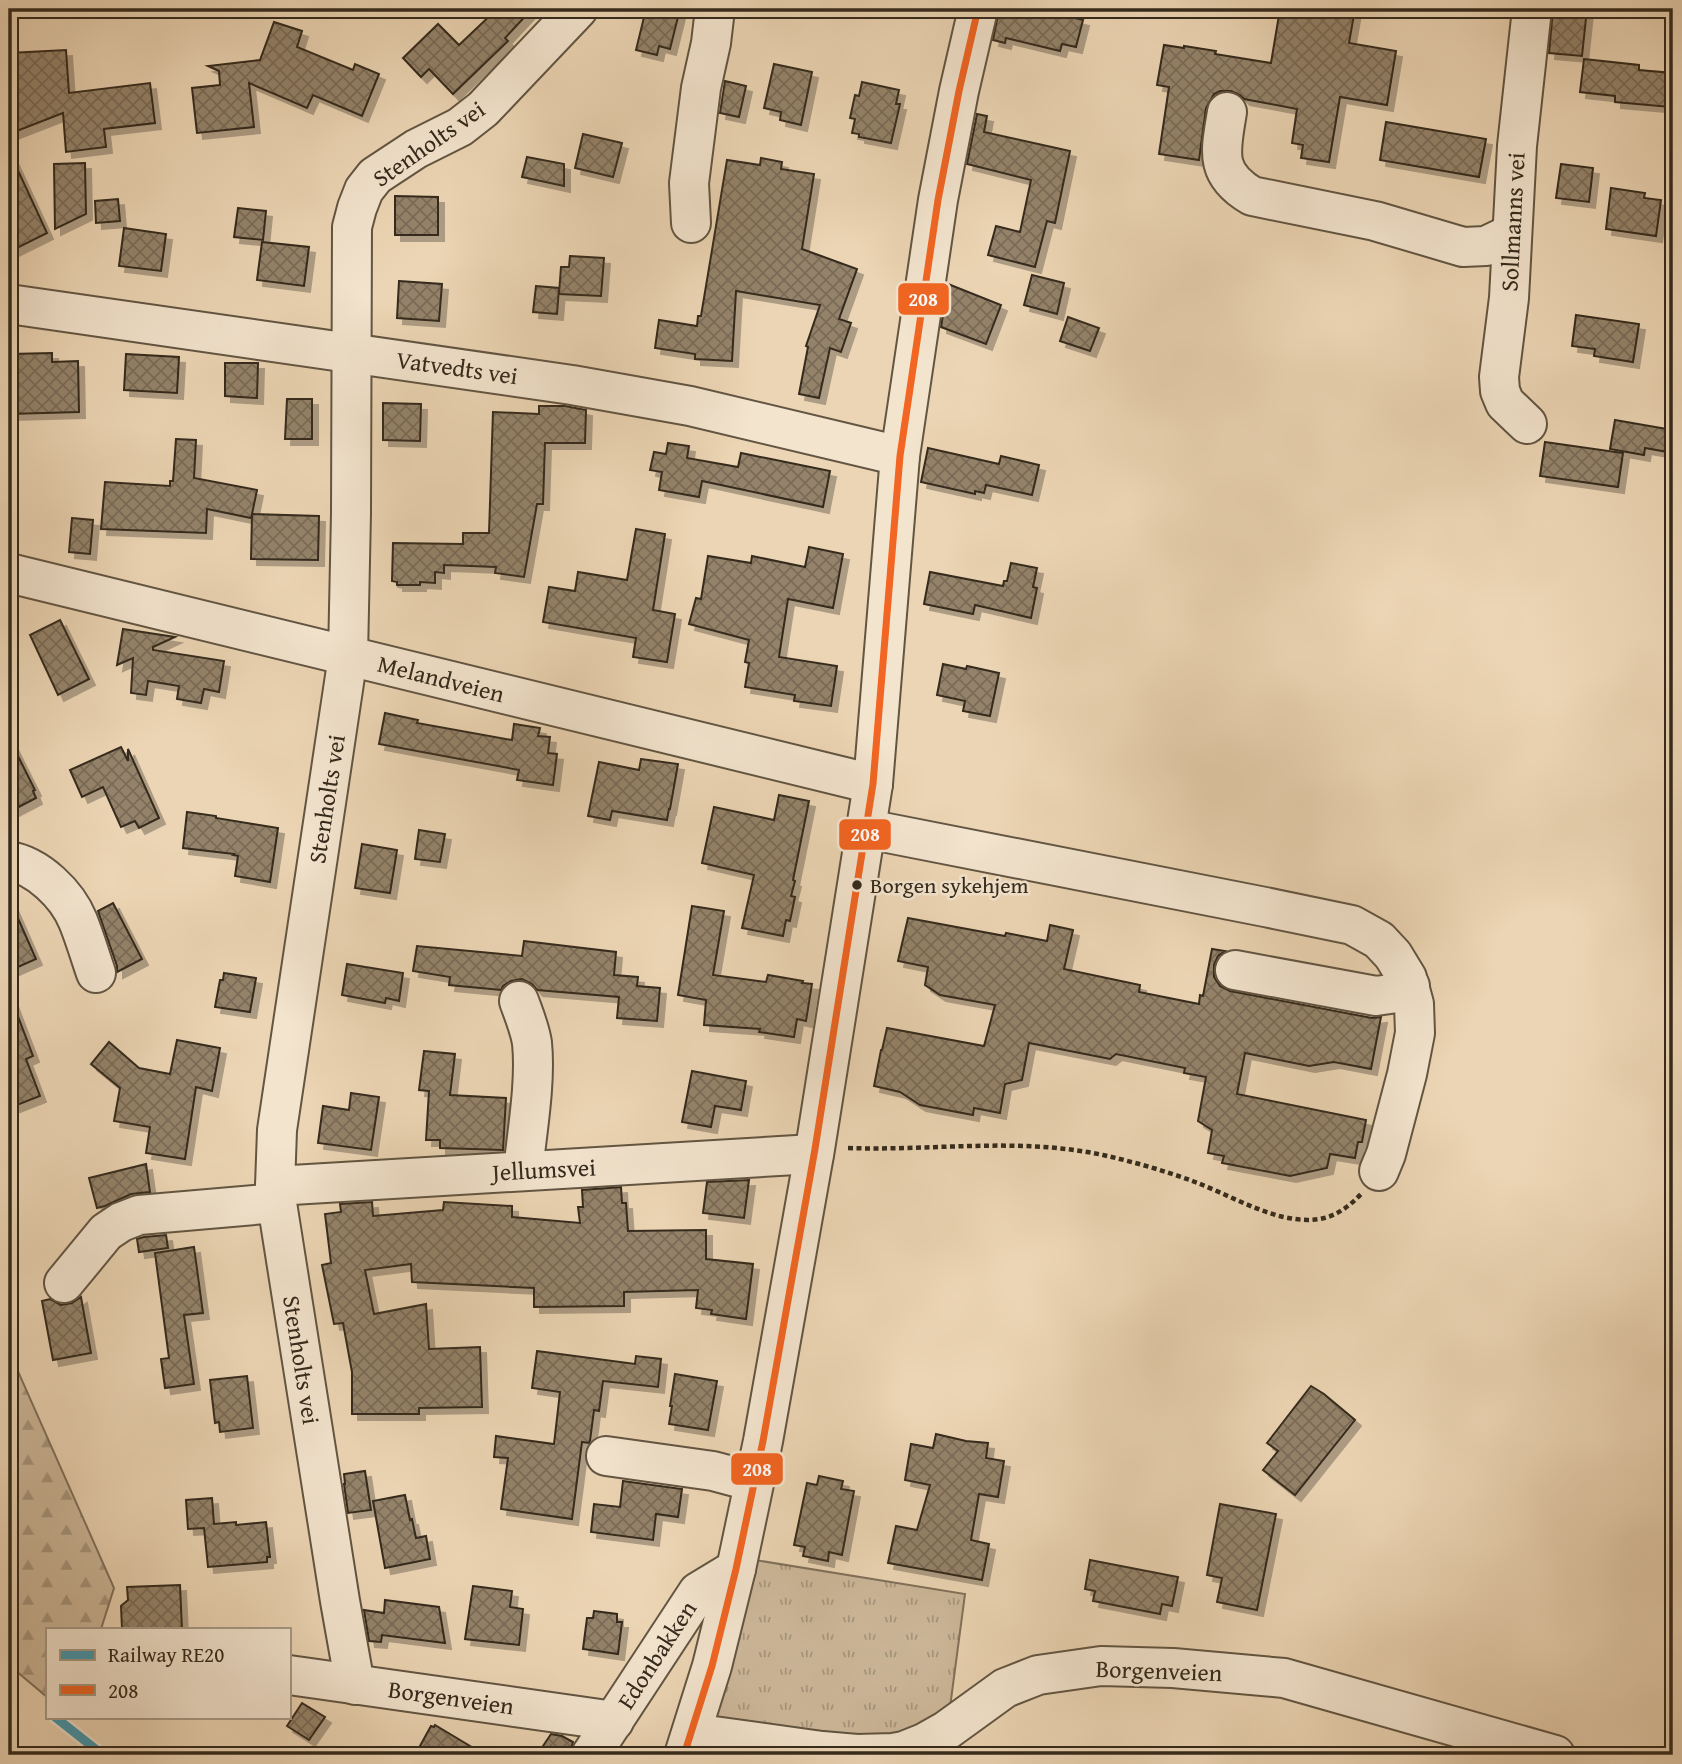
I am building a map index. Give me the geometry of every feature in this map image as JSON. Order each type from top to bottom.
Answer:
[{"type":"street","name":"Stenholts vei","points":[[355,1685],[276,1194],[276,1130],[348,656],[352,227],[364,190],[374,176],[416,149],[460,127],[483,109],[578,9]]},
{"type":"street","points":[[691,223],[689,183],[701,88],[715,9]]},
{"type":"street","name":"Edonbakken","points":[[688,1744],[712,1666],[736,1569],[774,1383],[814,1151],[873,784],[900,456],[939,200],[959,90],[978,9]]},
{"type":"street","name":"Sollmanns vei","points":[[1527,424],[1505,403],[1500,391],[1499,377],[1509,298],[1517,146],[1532,9]]},
{"type":"street","points":[[1227,111],[1221,148],[1222,162],[1234,183],[1252,196],[1374,220],[1463,247],[1486,246],[1511,234]]},
{"type":"street","name":"Vatvedts vei","points":[[9,304],[572,385],[690,405],[900,456]]},
{"type":"street","name":"Melandveien","points":[[9,573],[873,784]]},
{"type":"street","points":[[867,829],[1265,906],[1352,925],[1379,940],[1393,955],[1407,978],[1414,1004],[1415,1032],[1407,1074],[1379,1171]]},
{"type":"street","points":[[9,862],[18,863],[37,873],[68,903],[77,919],[96,973]]},
{"type":"street","points":[[1235,970],[1376,996],[1410,986]]},
{"type":"street","points":[[519,1001],[532,1042],[533,1067],[523,1171]]},
{"type":"street","name":"Jellumsvei","points":[[64,1283],[106,1232],[121,1222],[139,1216],[276,1194],[523,1171],[814,1151]]},
{"type":"street","points":[[606,1456],[712,1471],[754,1482]]},
{"type":"street","name":"Edonbakken","points":[[591,1755],[698,1592],[736,1569]]},
{"type":"street","name":"Borgenveien","points":[[688,1744],[857,1755],[904,1751],[947,1730],[1004,1688],[1038,1675],[1101,1666],[1172,1668],[1284,1678],[1555,1755]]},
{"type":"street","name":"Borgenveien","points":[[290,1675],[614,1721]]},
{"type":"path","points":[[814,1151],[993,1145],[1101,1155],[1194,1182],[1276,1215],[1296,1220],[1320,1220],[1338,1214],[1363,1192],[1379,1171]]},
{"type":"green space","points":[[9,1362],[17,1369],[114,1588],[101,1628],[46,1628],[46,1696],[9,1665]]},
{"type":"green space","points":[[755,1560],[965,1594],[947,1730],[924,1743],[709,1736]]},
{"type":"building","points":[[497,9],[532,9],[505,38],[508,41],[453,94],[429,69],[421,77],[403,58],[438,24],[459,45]]},
{"type":"building","points":[[646,9],[680,9],[670,49],[659,46],[657,55],[636,50]]},
{"type":"building","points":[[999,9],[1073,9],[1071,17],[1083,20],[1076,47],[1062,44],[1060,51],[1006,38],[1005,43],[993,40]]},
{"type":"building","points":[[1280,9],[1355,9],[1349,43],[1396,51],[1387,105],[1340,97],[1329,162],[1301,158],[1303,145],[1292,143],[1297,109],[1244,99],[1231,91],[1220,91],[1214,94],[1206,108],[1199,160],[1159,154],[1169,87],[1157,85],[1164,45],[1216,51],[1215,54],[1271,63]]},
{"type":"building","points":[[1553,9],[1587,9],[1582,56],[1549,53]]},
{"type":"building","points":[[274,22],[302,31],[297,47],[353,70],[355,64],[379,74],[362,116],[313,95],[307,108],[249,83],[254,127],[197,133],[192,88],[220,85],[219,71],[208,66],[260,60]]},
{"type":"building","points":[[66,50],[69,93],[150,83],[155,123],[104,129],[106,147],[66,152],[63,113],[9,134],[9,53]]},
{"type":"building","points":[[1584,59],[1639,65],[1639,70],[1673,73],[1670,107],[1615,102],[1615,96],[1580,92]]},
{"type":"building","points":[[774,64],[812,72],[801,125],[780,120],[781,112],[764,108]]},
{"type":"building","points":[[725,81],[746,86],[739,117],[720,113]]},
{"type":"building","points":[[862,82],[899,90],[896,104],[900,104],[891,143],[859,137],[859,134],[852,133],[855,119],[850,118],[855,95],[859,96]]},
{"type":"building","points":[[977,114],[987,116],[984,132],[1070,151],[1055,223],[1047,221],[1035,267],[988,255],[996,226],[1020,232],[1031,180],[967,164]]},
{"type":"building","points":[[1386,122],[1486,139],[1479,177],[1380,160]]},
{"type":"building","points":[[583,134],[622,143],[613,177],[575,168]]},
{"type":"building","points":[[9,151],[47,233],[9,252]]},
{"type":"building","points":[[527,157],[564,164],[564,186],[522,177]]},
{"type":"building","points":[[761,158],[782,162],[781,169],[814,174],[802,249],[857,269],[839,319],[851,323],[841,352],[830,348],[819,398],[799,394],[808,347],[806,346],[820,305],[736,291],[732,361],[695,359],[695,354],[655,348],[659,320],[697,326],[698,316],[701,316],[727,160],[760,165]]},
{"type":"building","points":[[85,163],[86,214],[55,229],[54,164]]},
{"type":"building","points":[[1561,164],[1593,168],[1589,202],[1556,198]]},
{"type":"building","points":[[1611,188],[1645,193],[1644,198],[1661,200],[1656,236],[1606,229]]},
{"type":"building","points":[[395,196],[438,197],[438,235],[395,235]]},
{"type":"building","points":[[118,199],[120,221],[96,223],[95,201]]},
{"type":"building","points":[[238,208],[266,211],[263,240],[234,237]]},
{"type":"building","points":[[124,228],[166,234],[161,271],[119,266]]},
{"type":"building","points":[[262,242],[309,247],[304,286],[257,280]]},
{"type":"building","points":[[570,256],[604,258],[601,296],[559,294],[561,267],[569,267]]},
{"type":"building","points":[[1032,275],[1064,283],[1057,314],[1024,305]]},
{"type":"building","points":[[399,281],[442,284],[439,321],[397,318]]},
{"type":"building","points":[[948,284],[1001,305],[986,344],[941,327]]},
{"type":"building","points":[[536,286],[559,288],[557,314],[533,312]]},
{"type":"building","points":[[1576,315],[1639,324],[1633,362],[1594,356],[1595,349],[1572,346]]},
{"type":"building","points":[[1068,317],[1099,328],[1090,351],[1060,341]]},
{"type":"building","points":[[52,353],[52,362],[78,361],[79,412],[9,414],[9,354]]},
{"type":"building","points":[[126,354],[179,357],[177,393],[124,390]]},
{"type":"building","points":[[225,363],[258,363],[257,398],[225,396]]},
{"type":"building","points":[[287,399],[312,399],[312,439],[285,439]]},
{"type":"building","points":[[383,403],[421,404],[420,441],[383,440]]},
{"type":"building","points":[[539,406],[565,406],[586,410],[585,443],[545,443],[543,504],[537,504],[524,577],[495,573],[496,567],[444,565],[444,573],[435,572],[435,583],[397,585],[397,582],[392,581],[393,543],[463,544],[463,533],[489,533],[493,412],[539,414]]},
{"type":"building","points":[[1615,420],[1673,430],[1673,453],[1645,448],[1644,455],[1610,449]]},
{"type":"building","points":[[176,439],[196,440],[194,478],[257,490],[252,514],[319,516],[318,560],[251,559],[252,515],[251,518],[207,509],[206,533],[101,529],[105,482],[170,486],[170,481],[173,481]]},
{"type":"building","points":[[1545,442],[1623,453],[1618,487],[1540,476]]},
{"type":"building","points":[[668,443],[689,446],[687,458],[738,467],[741,453],[830,471],[823,507],[702,481],[699,497],[659,490],[662,472],[650,470],[654,452],[666,454]]},
{"type":"building","points":[[928,448],[999,464],[1001,456],[1039,465],[1032,495],[986,485],[984,493],[975,491],[975,494],[921,482]]},
{"type":"building","points":[[72,518],[93,520],[90,554],[69,552]]},
{"type":"building","points":[[636,529],[665,534],[653,610],[675,614],[667,662],[633,657],[636,638],[543,622],[549,587],[575,591],[578,572],[627,580]]},
{"type":"building","points":[[809,547],[843,554],[833,608],[788,599],[779,657],[837,666],[831,706],[794,701],[795,695],[745,687],[749,663],[745,662],[749,640],[689,624],[696,598],[701,599],[708,556],[751,563],[752,556],[805,567]]},
{"type":"building","points":[[1011,563],[1037,568],[1033,587],[1037,588],[1031,618],[975,605],[973,614],[924,604],[930,572],[1003,586],[1004,581],[1007,581]]},
{"type":"building","points":[[60,620],[89,679],[58,695],[30,635]]},
{"type":"building","points":[[123,629],[175,637],[153,647],[153,650],[224,661],[219,692],[204,689],[201,703],[177,699],[179,686],[148,681],[146,695],[131,693],[133,658],[117,665]]},
{"type":"building","points":[[943,664],[999,673],[990,716],[963,711],[965,701],[937,695]]},
{"type":"building","points":[[385,713],[418,720],[417,723],[512,740],[514,724],[540,728],[538,736],[550,737],[548,753],[557,754],[553,785],[517,780],[519,770],[379,744]]},
{"type":"building","points":[[9,738],[35,790],[33,791],[36,798],[9,812]]},
{"type":"building","points":[[121,747],[128,761],[128,749],[159,818],[139,828],[135,821],[121,827],[103,787],[82,797],[70,770]]},
{"type":"building","points":[[641,759],[678,764],[667,820],[612,811],[610,820],[588,816],[599,762],[639,770]]},
{"type":"building","points":[[779,795],[809,801],[793,880],[795,881],[791,896],[795,897],[790,921],[786,920],[783,936],[742,928],[754,875],[702,863],[714,807],[774,820]]},
{"type":"building","points":[[187,812],[278,828],[270,882],[235,876],[238,856],[234,854],[183,848]]},
{"type":"building","points":[[419,830],[445,834],[440,862],[415,859]]},
{"type":"building","points":[[362,844],[397,850],[390,893],[355,888]]},
{"type":"building","points":[[9,898],[36,959],[9,971]]},
{"type":"building","points":[[113,903],[142,959],[117,972],[98,911]]},
{"type":"building","points":[[692,906],[724,911],[713,975],[766,982],[768,975],[812,984],[806,1021],[797,1019],[794,1037],[759,1032],[760,1029],[704,1025],[706,1000],[678,995]]},
{"type":"building","points":[[908,918],[1047,941],[1050,925],[1073,930],[1064,969],[1140,985],[1139,992],[1199,1004],[1212,949],[1225,951],[1218,956],[1214,965],[1214,977],[1220,986],[1230,991],[1372,1018],[1381,1017],[1371,1069],[1334,1062],[1309,1066],[1245,1053],[1237,1094],[1366,1120],[1362,1142],[1358,1142],[1355,1158],[1330,1154],[1327,1168],[1290,1176],[1222,1163],[1224,1156],[1208,1153],[1212,1130],[1198,1121],[1206,1077],[1184,1073],[1185,1068],[1116,1054],[1110,1059],[1029,1043],[1022,1080],[1005,1084],[1000,1113],[974,1108],[973,1115],[920,1105],[900,1092],[874,1086],[887,1028],[984,1046],[995,1005],[940,995],[925,985],[928,967],[898,961]]},
{"type":"building","points":[[524,941],[616,952],[614,975],[638,977],[637,986],[660,988],[657,1021],[617,1018],[619,997],[537,990],[522,979],[511,981],[501,990],[449,985],[450,977],[413,971],[417,946],[522,956]]},
{"type":"building","points":[[347,964],[403,973],[399,1001],[386,998],[385,1003],[342,995]]},
{"type":"building","points":[[224,973],[256,978],[250,1012],[215,1007]]},
{"type":"building","points":[[9,998],[33,1056],[26,1059],[40,1096],[9,1108]]},
{"type":"building","points":[[177,1040],[220,1048],[212,1091],[196,1087],[185,1159],[146,1153],[150,1127],[114,1121],[120,1088],[91,1064],[109,1042],[139,1068],[170,1074]]},
{"type":"building","points":[[424,1051],[455,1054],[450,1095],[506,1098],[503,1150],[440,1148],[440,1140],[426,1140],[429,1091],[419,1090]]},
{"type":"building","points":[[692,1071],[746,1081],[741,1110],[715,1106],[711,1127],[682,1122]]},
{"type":"building","points":[[351,1093],[379,1097],[371,1150],[318,1143],[323,1106],[349,1110]]},
{"type":"building","points":[[146,1164],[150,1192],[131,1194],[97,1208],[89,1178]]},
{"type":"building","points":[[749,1180],[744,1218],[703,1213],[707,1182]]},
{"type":"building","points":[[621,1187],[622,1203],[626,1203],[628,1231],[706,1230],[706,1259],[753,1264],[746,1319],[711,1314],[712,1310],[696,1308],[698,1290],[624,1292],[624,1306],[534,1307],[534,1288],[412,1282],[411,1264],[365,1270],[374,1314],[426,1304],[429,1349],[480,1347],[482,1407],[419,1408],[419,1414],[352,1414],[352,1372],[343,1323],[334,1324],[322,1265],[331,1263],[325,1214],[341,1212],[340,1204],[372,1202],[373,1216],[443,1210],[444,1202],[512,1206],[512,1217],[580,1223],[578,1207],[583,1207],[582,1190]]},
{"type":"building","points":[[166,1235],[168,1248],[139,1252],[137,1239]]},
{"type":"building","points":[[194,1247],[203,1313],[184,1315],[194,1384],[165,1388],[161,1359],[169,1358],[155,1253]]},
{"type":"building","points":[[81,1297],[91,1353],[53,1360],[42,1301],[50,1299],[61,1305],[72,1303]]},
{"type":"building","points":[[537,1351],[635,1364],[636,1356],[661,1359],[658,1387],[603,1381],[599,1411],[594,1410],[590,1441],[582,1442],[572,1519],[501,1509],[508,1458],[494,1457],[496,1436],[554,1444],[560,1392],[532,1388]]},
{"type":"building","points":[[675,1374],[717,1381],[708,1430],[669,1424]]},
{"type":"building","points":[[247,1376],[253,1428],[220,1432],[219,1422],[215,1423],[210,1380]]},
{"type":"building","points":[[1311,1386],[1355,1420],[1295,1495],[1263,1470],[1278,1451],[1267,1443]]},
{"type":"building","points":[[936,1434],[988,1443],[986,1458],[1004,1461],[998,1497],[979,1494],[971,1540],[989,1544],[982,1580],[888,1563],[896,1526],[917,1530],[930,1485],[905,1480],[911,1444],[933,1448]]},
{"type":"building","points":[[365,1471],[371,1510],[348,1513],[344,1474]]},
{"type":"building","points":[[819,1476],[843,1481],[841,1489],[854,1491],[842,1555],[829,1552],[828,1561],[803,1556],[805,1547],[794,1545],[807,1483],[817,1485]]},
{"type":"building","points":[[623,1481],[682,1489],[678,1517],[656,1514],[653,1540],[591,1532],[594,1504],[620,1507]]},
{"type":"building","points":[[405,1495],[416,1538],[426,1536],[430,1559],[385,1568],[373,1501]]},
{"type":"building","points":[[212,1498],[214,1524],[266,1522],[270,1557],[267,1557],[267,1562],[208,1567],[204,1528],[188,1529],[186,1500]]},
{"type":"building","points":[[1220,1504],[1276,1514],[1257,1610],[1217,1602],[1222,1578],[1207,1575]]},
{"type":"building","points":[[1090,1560],[1178,1577],[1172,1606],[1162,1604],[1160,1614],[1093,1601],[1095,1591],[1085,1589]]},
{"type":"building","points":[[180,1585],[182,1628],[122,1628],[121,1606],[128,1600],[127,1587]]},
{"type":"building","points":[[473,1586],[512,1591],[510,1607],[523,1609],[519,1645],[465,1639]]},
{"type":"building","points":[[385,1600],[439,1607],[445,1643],[382,1635],[381,1642],[369,1641],[364,1610],[384,1613]]},
{"type":"building","points":[[594,1611],[617,1614],[617,1622],[622,1622],[618,1654],[583,1649],[587,1618],[593,1618]]},
{"type":"building","points":[[302,1703],[325,1717],[309,1740],[287,1726]]},
{"type":"building","points":[[435,1725],[485,1755],[415,1755],[431,1726]]},
{"type":"building","points":[[551,1734],[573,1742],[569,1755],[537,1755]]},
{"type":"rail line","name":"RE20","points":[[56,1718],[103,1755]]},
{"type":"transit line","name":"208","points":[[684,1755],[712,1666],[736,1569],[763,1441],[815,1149],[873,784],[900,456],[938,200],[978,9]]},
{"type":"place","name":"Borgen sykehjem","points":[[857,885]]}]
